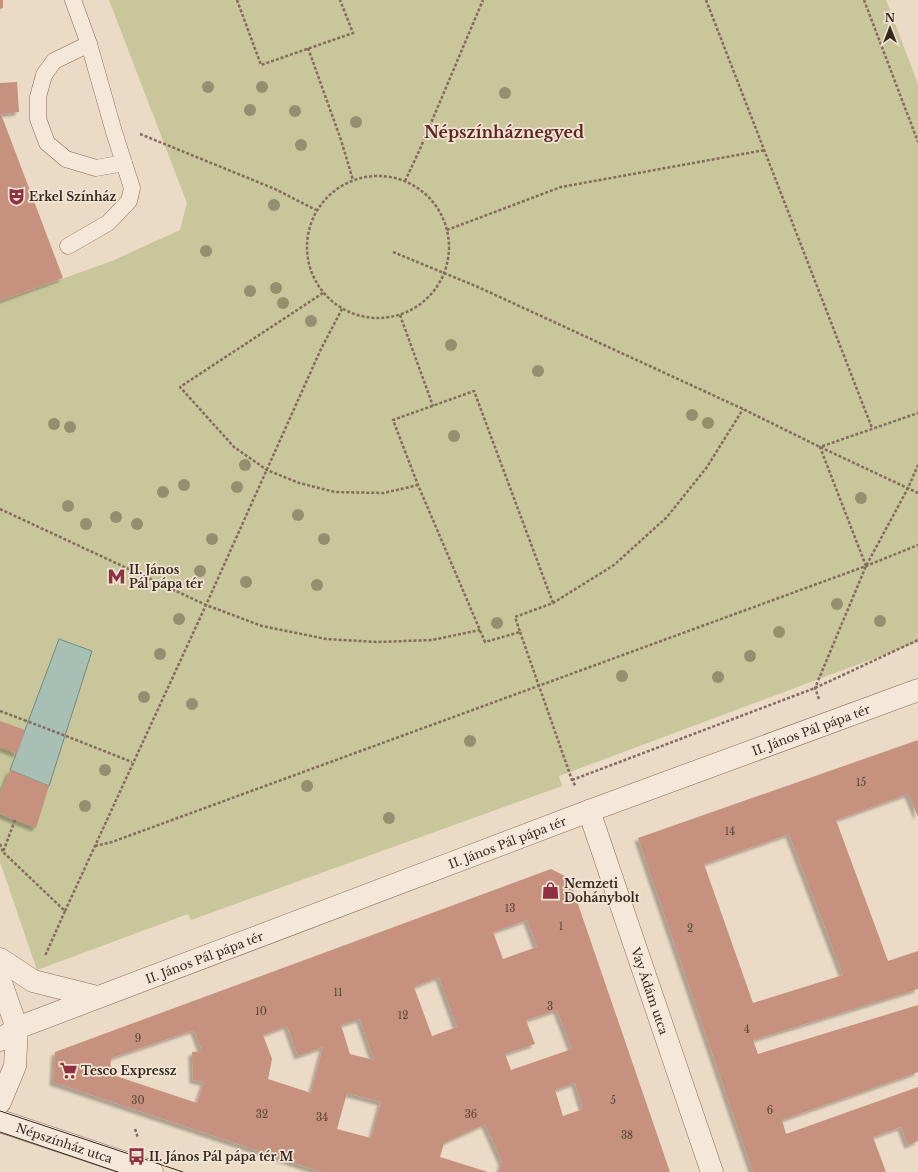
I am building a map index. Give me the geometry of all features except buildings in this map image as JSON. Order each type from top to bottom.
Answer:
[{"type":"street","name":"II. János Pál pápa tér","points":[[9,1034],[97,997],[589,811],[918,690]]},
{"type":"street","name":"Vay Ádám utca","points":[[589,811],[712,1172]]},
{"type":"street","points":[[0,959],[33,981],[97,997]]},
{"type":"street","points":[[0,980],[15,1066],[0,1102]]},
{"type":"street","name":"Népszínház utca","points":[[0,1120],[152,1172]]},
{"type":"lane","points":[[68,246],[108,223],[129,201],[132,188],[114,132],[89,44],[73,0]]},
{"type":"lane","points":[[89,44],[54,61],[44,74],[38,97],[38,119],[47,143],[66,159],[96,168],[124,163]]},
{"type":"path","points":[[237,0],[261,65],[352,33],[340,0]]},
{"type":"path","points":[[405,181],[483,0]]},
{"type":"path","points":[[706,0],[872,428]]},
{"type":"path","points":[[864,0],[918,142]]},
{"type":"path","points":[[308,48],[341,140],[352,180]]},
{"type":"path","points":[[114,132],[129,130],[274,189],[316,210]]},
{"type":"path","points":[[447,230],[561,187],[765,150]]},
{"type":"path","points":[[367,176],[381,176],[405,181],[418,188],[438,208],[447,230],[448,257],[444,273],[436,287],[425,300],[413,309],[400,315],[385,318],[370,318],[356,315],[342,309],[323,293],[312,274],[306,253],[308,230],[316,210],[332,192],[352,180],[367,176]]},
{"type":"path","points":[[392,252],[478,287],[743,409],[918,493]]},
{"type":"path","points":[[323,293],[180,387],[234,447],[267,470],[299,483],[334,492],[384,493],[418,485]]},
{"type":"path","points":[[33,981],[132,762],[206,605],[321,349],[342,309]]},
{"type":"path","points":[[400,315],[412,352],[433,406]]},
{"type":"path","points":[[520,632],[486,642],[418,485],[393,420],[474,391],[553,603]]},
{"type":"path","points":[[743,409],[707,467],[667,517],[614,566],[553,603],[515,617],[572,780],[815,688],[918,640]]},
{"type":"path","points":[[820,447],[918,413]]},
{"type":"path","points":[[820,447],[866,566]]},
{"type":"path","points":[[815,688],[866,566],[908,488],[918,465]]},
{"type":"path","points":[[0,509],[206,605],[262,626],[326,638],[378,642],[432,640],[480,630]]},
{"type":"path","points":[[95,846],[120,840],[918,546]]},
{"type":"path","points":[[0,711],[132,762]]},
{"type":"path","points":[[3,852],[15,820]]},
{"type":"path","points":[[0,844],[3,852],[65,911]]},
{"type":"shaded area","name":"II. János Pál pápa tér","points":[[109,0],[886,0],[918,84],[918,642],[559,776],[562,786],[191,920],[188,914],[37,970],[0,862],[0,301],[112,261],[180,230],[187,203]]},
{"type":"shaded area","points":[[59,639],[92,651],[49,786],[10,770]]},
{"type":"tram line","points":[[0,1111],[183,1172]]},
{"type":"tram line","points":[[0,1132],[118,1172]]},
{"type":"place","name":"Erkel Színház","points":[[16,196]]},
{"type":"place","name":"II. János Pál pápa tér","points":[[116,576]]},
{"type":"place","name":"Nemzeti Dohánybolt","points":[[551,890]]},
{"type":"place","name":"Tesco Expressz","points":[[68,1070]]},
{"type":"place","name":"II. János Pál pápa tér M","points":[[136,1156]]},
{"type":"district","name":"Népszínháznegyed","points":[[504,132]]}]
